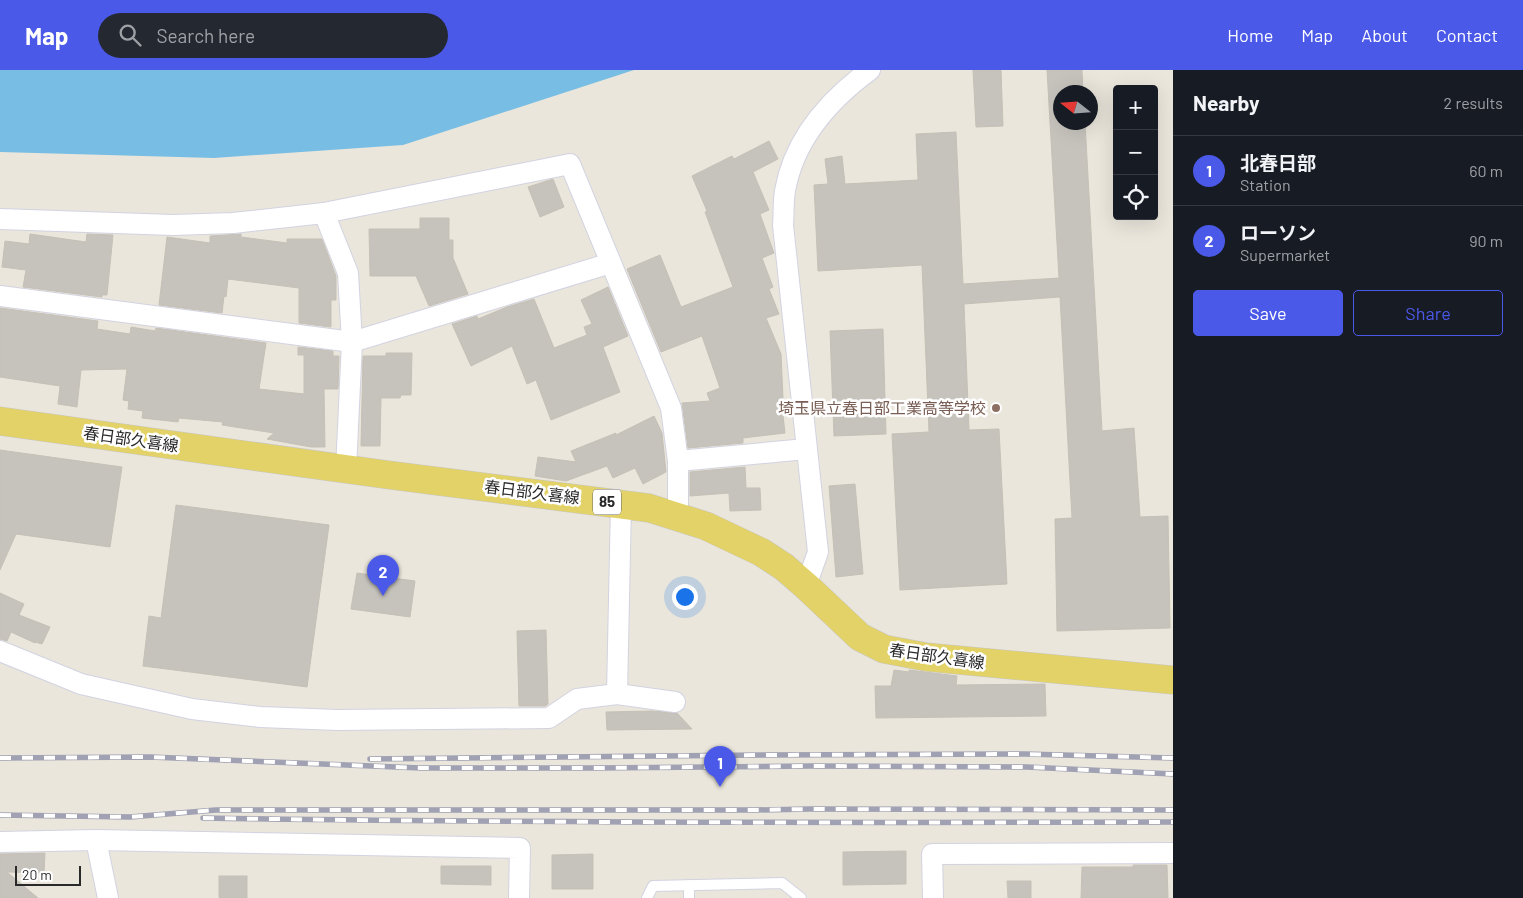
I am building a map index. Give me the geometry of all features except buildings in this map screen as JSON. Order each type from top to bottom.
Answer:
[{"type":"main road","name":"春日部久喜線","points":[[0,420],[346,469],[649,508],[706,526],[761,552],[784,567],[860,637],[892,651],[926,657],[1173,680]]},
{"type":"street","points":[[806,586],[818,552],[784,225],[785,191],[795,156],[810,127],[852,83],[870,70]]},
{"type":"street","points":[[0,219],[173,225],[233,223],[324,213],[570,164],[671,408],[678,461],[678,516]]},
{"type":"street","points":[[324,213],[348,273],[352,342],[346,469]]},
{"type":"street","points":[[0,296],[352,342],[611,263]]},
{"type":"street","points":[[678,461],[806,449]]},
{"type":"street","points":[[617,694],[621,504]]},
{"type":"street","points":[[0,651],[81,684],[192,709],[260,717],[338,720],[549,718],[577,698],[617,694],[675,702]]},
{"type":"street","points":[[96,840],[108,898]]},
{"type":"street","points":[[0,842],[96,840],[520,848],[520,898]]},
{"type":"street","points":[[933,898],[932,854],[1173,853]]},
{"type":"lane","points":[[647,898],[653,886],[782,883],[801,898]]},
{"type":"lane","points":[[689,885],[689,898]]},
{"type":"water","points":[[0,70],[634,70],[403,145],[214,158],[0,152]]},
{"type":"railway","points":[[370,759],[1025,754],[1173,758]]},
{"type":"railway","points":[[0,758],[150,757],[421,768],[1027,767],[1173,774]]},
{"type":"railway","points":[[0,815],[130,817],[216,810],[1173,810]]},
{"type":"railway","points":[[203,818],[445,821],[1173,822]]},
{"type":"place","name":"埼玉県立春日部工業高等学校","points":[[996,408]]},
{"type":"place","name":"ローソン","points":[[383,596]]},
{"type":"place","name":"北春日部","points":[[720,787]]}]
